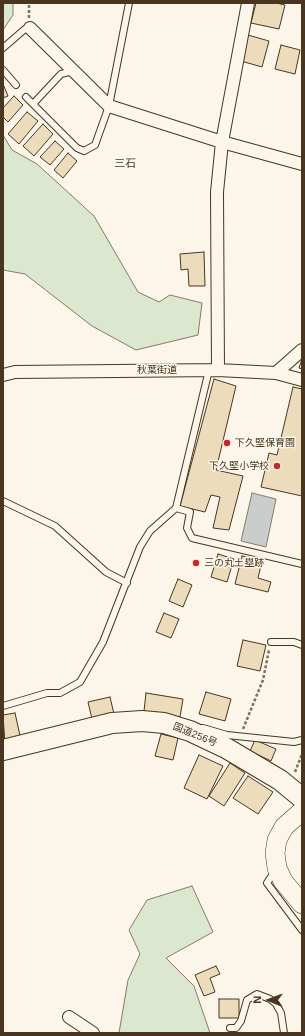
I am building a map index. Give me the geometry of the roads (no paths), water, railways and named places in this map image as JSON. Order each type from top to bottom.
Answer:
[{"type":"highway","name":"国道256号","points":[[3,750],[112,723],[142,721],[164,723],[186,730],[226,748],[264,770],[288,786],[302,798]]},
{"type":"main road","points":[[302,811],[284,827],[278,840],[275,853],[277,868],[283,882],[302,904]]},
{"type":"street","points":[[214,370],[217,192],[222,142],[248,3]]},
{"type":"street","points":[[30,28],[108,106],[222,142],[302,164]]},
{"type":"street","points":[[276,374],[302,350]]},
{"type":"street","name":"秋葉街道","points":[[3,375],[14,372],[214,370],[276,374],[302,380]]},
{"type":"street","points":[[69,1017],[93,1033]]},
{"type":"lane","points":[[26,97],[77,148],[84,151],[95,145],[108,106],[129,3]]},
{"type":"lane","points":[[3,48],[25,29],[30,28]]},
{"type":"lane","points":[[3,70],[16,85]]},
{"type":"lane","points":[[32,104],[62,74],[73,71]]},
{"type":"lane","points":[[3,706],[47,694],[60,693],[80,682],[103,642],[140,548],[150,531],[176,508],[214,370]]},
{"type":"lane","points":[[3,501],[55,526],[106,572],[127,583]]},
{"type":"lane","points":[[176,508],[190,512],[187,528],[192,538],[302,564]]},
{"type":"lane","points":[[271,642],[294,642],[302,645]]},
{"type":"lane","points":[[186,730],[192,725],[227,735],[294,742],[302,740]]},
{"type":"lane","points":[[277,868],[267,883],[302,930]]},
{"type":"lane","points":[[230,1028],[236,1028],[241,1021],[246,1000],[257,994],[270,999],[276,1004],[281,1013],[284,1033]]},
{"type":"place","name":"下久堅保育園","points":[[227,443]]},
{"type":"place","name":"下久堅小学校","points":[[277,466]]},
{"type":"place","name":"三の丸土塁跡","points":[[196,563]]},
{"type":"district","name":"三石","points":[[125,164]]}]
